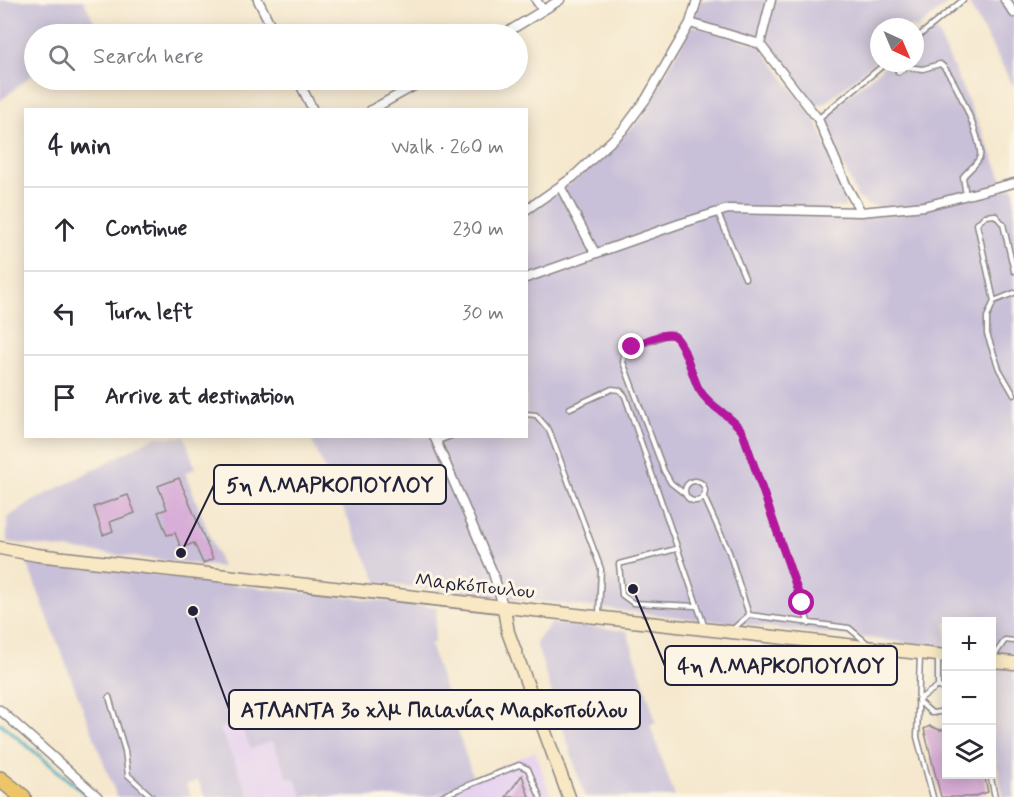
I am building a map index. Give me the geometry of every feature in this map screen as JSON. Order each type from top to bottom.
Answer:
[{"type":"highway","points":[[0,780],[23,797]]},
{"type":"main road","name":"Μαρκόπουλου","points":[[0,548],[37,555],[504,609],[942,656]]},
{"type":"main road","points":[[504,609],[508,632],[569,797]]},
{"type":"main road","points":[[996,661],[1014,663]]},
{"type":"street","points":[[258,0],[270,24]]},
{"type":"street","points":[[536,0],[543,10]]},
{"type":"street","points":[[520,24],[560,0]]},
{"type":"street","points":[[528,209],[560,186],[623,130],[646,99],[690,23],[697,0]]},
{"type":"street","points":[[760,44],[771,0]]},
{"type":"street","points":[[1005,0],[1014,13]]},
{"type":"street","points":[[690,23],[760,44],[818,119],[847,187],[861,212]]},
{"type":"street","points":[[303,90],[312,108]]},
{"type":"street","points":[[375,108],[407,90]]},
{"type":"street","points":[[528,277],[728,210],[894,211],[967,197],[1014,183]]},
{"type":"street","points":[[560,186],[595,254]]},
{"type":"street","points":[[435,439],[493,573],[504,609]]},
{"type":"street","points":[[0,710],[98,797]]},
{"type":"lane","points":[[924,32],[963,0]]},
{"type":"lane","points":[[924,69],[940,64],[951,75],[980,146],[978,161],[963,177],[967,197]]},
{"type":"lane","points":[[818,119],[875,72]]},
{"type":"lane","points":[[717,213],[745,278]]},
{"type":"lane","points":[[1014,271],[1003,224],[995,215],[985,216],[977,224],[994,301],[987,317],[987,334],[999,369],[1014,395]]},
{"type":"lane","points":[[994,301],[1014,293]]},
{"type":"lane","points":[[704,497],[699,501],[692,501],[672,483],[664,471],[623,362],[624,353],[632,347],[668,334],[675,336],[681,343],[700,391],[721,412],[733,418],[742,431],[809,624]]},
{"type":"lane","points":[[570,408],[612,389],[620,390],[625,396],[695,606],[706,630]]},
{"type":"lane","points":[[528,414],[536,415],[549,430],[601,569],[598,618]]},
{"type":"lane","points":[[685,494],[687,484],[697,481],[705,487],[704,497],[729,552],[749,615]]},
{"type":"lane","points":[[676,549],[619,564],[622,596],[633,603],[695,606]]},
{"type":"lane","points":[[729,632],[749,615],[849,628],[872,648]]},
{"type":"lane","points":[[996,655],[1005,640],[1014,641]]},
{"type":"lane","points":[[920,653],[917,737],[933,797]]},
{"type":"lane","points":[[917,701],[938,686],[942,656]]},
{"type":"lane","points":[[938,686],[942,688]]},
{"type":"lane","points":[[109,697],[125,751],[128,775],[152,797]]},
{"type":"lane","points":[[917,701],[932,713],[942,712]]},
{"type":"lane","points":[[439,797],[522,765],[530,771],[540,797]]},
{"type":"lane","points":[[991,779],[995,797]]},
{"type":"shaded area","points":[[0,0],[83,0],[95,24],[24,24],[24,81],[0,101]]},
{"type":"shaded area","points":[[700,0],[768,0],[758,41],[693,21]]},
{"type":"shaded area","points":[[773,0],[952,0],[924,23],[924,18],[870,18],[870,66],[825,103],[811,106],[763,39]]},
{"type":"shaded area","points":[[967,0],[1014,0],[1014,87]]},
{"type":"shaded area","points":[[934,24],[1007,189],[1014,187],[1014,654],[996,652],[996,617],[942,617],[942,647],[378,583],[310,438],[528,438],[528,213],[577,178],[642,118],[692,25],[759,45],[816,121],[846,192],[845,207],[826,208],[830,217],[879,215],[878,206],[867,205],[857,196],[824,122],[825,116],[877,72],[924,72],[924,32]]},
{"type":"shaded area","points":[[153,438],[185,438],[195,468],[185,473],[222,567],[7,542],[7,518],[26,505]]},
{"type":"shaded area","points":[[25,558],[260,588],[437,607],[434,643],[430,644],[473,778],[430,797],[323,797],[321,794],[303,797],[294,778],[288,779],[273,741],[251,749],[238,720],[220,729],[250,797],[205,797],[198,780],[186,785],[191,797],[117,797]]},
{"type":"shaded area","points":[[551,623],[627,631],[656,722],[650,726],[675,797],[585,797],[536,643]]},
{"type":"shaded area","points":[[996,668],[1014,670],[1014,797],[1003,797],[996,760]]},
{"type":"shaded area","points":[[239,720],[273,741],[288,779],[294,777],[303,797],[250,797],[220,729]]},
{"type":"shaded area","points":[[535,751],[551,797],[431,797]]},
{"type":"building","points":[[179,478],[213,559],[203,563],[194,543],[181,548],[175,533],[167,535],[158,512],[167,509],[158,486]]},
{"type":"building","points":[[128,495],[135,513],[110,522],[113,531],[103,535],[94,507]]},
{"type":"building","points":[[930,726],[942,730],[942,779],[985,779],[988,792],[972,797],[941,797],[924,729]]},
{"type":"building","points":[[522,775],[529,797],[506,797]]},
{"type":"waterway","points":[[0,723],[89,797]]},
{"type":"place","name":"5η Λ.ΜΑΡΚΟΠΟΥΛΟΥ","points":[[181,553]]},
{"type":"place","name":"4η Λ.ΜΑΡΚΟΠΟΥΛΟΥ","points":[[633,589]]},
{"type":"place","name":"ΑΤΛΑΝΤΑ 3ο χλμ Παιανίας Μαρκοπούλου","points":[[193,611]]},
{"type":"route","points":[[632,347],[668,334],[675,336],[681,343],[700,391],[721,412],[733,418],[742,431],[802,603]]}]
